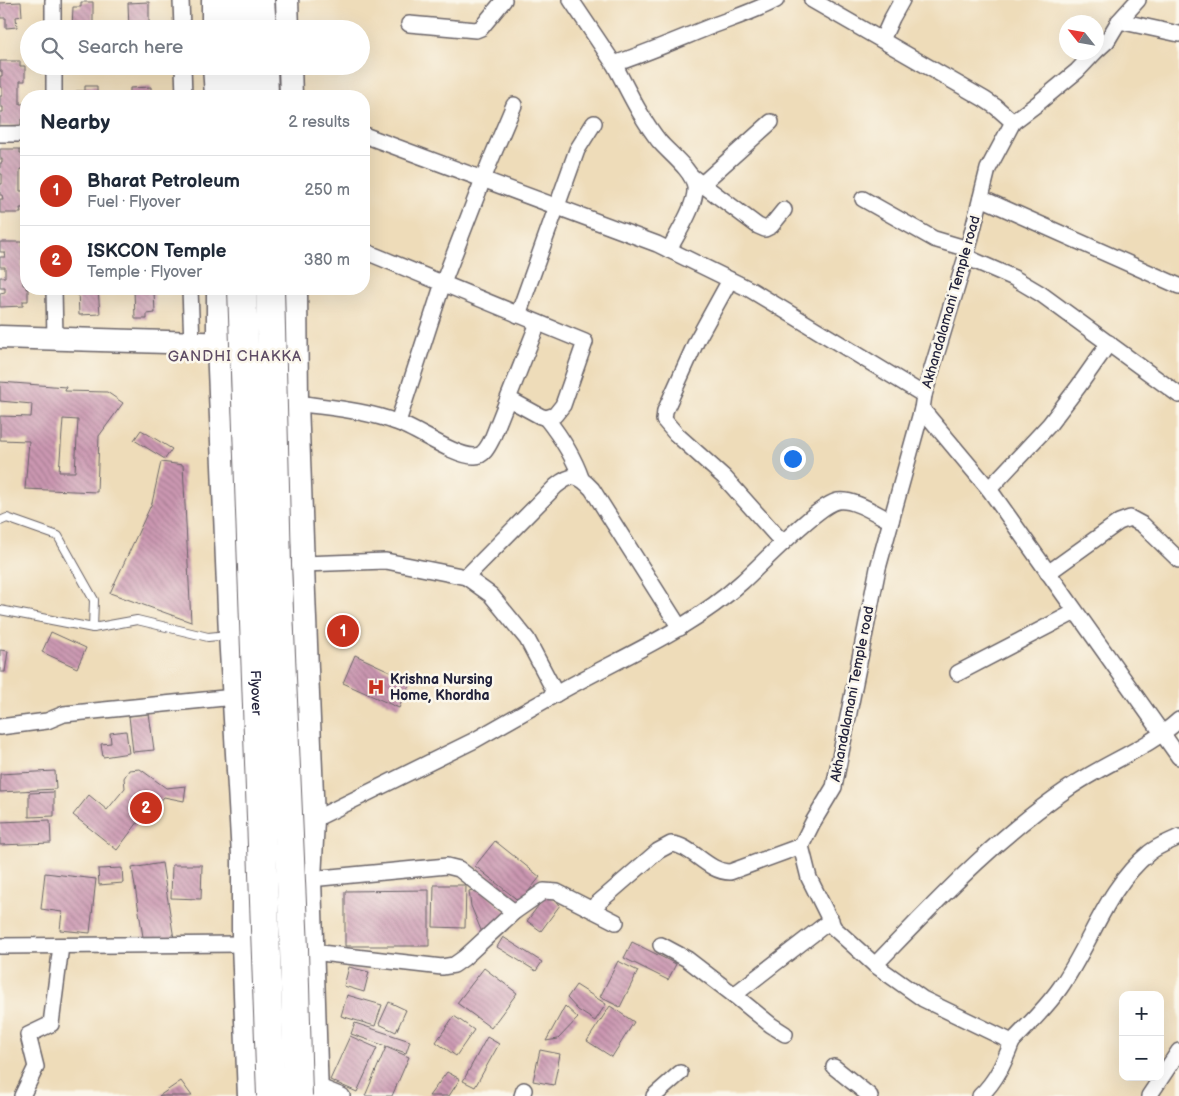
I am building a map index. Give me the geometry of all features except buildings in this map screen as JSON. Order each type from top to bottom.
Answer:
[{"type":"highway","points":[[234,0],[235,20]]},
{"type":"highway","points":[[260,0],[261,20]]},
{"type":"highway","points":[[236,75],[237,90]]},
{"type":"highway","points":[[263,75],[264,90]]},
{"type":"highway","name":"Flyover","points":[[242,295],[271,1096]]},
{"type":"highway","name":"Flyover","points":[[270,295],[277,555],[293,929],[311,1093]]},
{"type":"street","points":[[53,0],[53,20]]},
{"type":"street","points":[[181,0],[182,20]]},
{"type":"street","points":[[212,0],[213,20]]},
{"type":"street","points":[[287,0],[288,20]]},
{"type":"street","points":[[409,24],[476,30],[485,23],[504,0]]},
{"type":"street","points":[[571,0],[614,64],[645,122],[659,141],[697,180],[758,226],[765,229],[772,226],[784,210]]},
{"type":"street","points":[[614,64],[754,11],[776,0]]},
{"type":"street","points":[[812,0],[996,106],[1013,122]]},
{"type":"street","points":[[882,40],[902,0]]},
{"type":"street","name":"Akhandalamani Temple road","points":[[1104,44],[1119,21],[1138,0]]},
{"type":"street","points":[[1119,21],[1179,34]]},
{"type":"street","name":"Akhandalamani Temple road","points":[[801,846],[834,787],[878,568],[923,402],[967,253],[988,169],[1013,122],[1088,60]]},
{"type":"street","points":[[54,75],[54,90]]},
{"type":"street","points":[[183,75],[184,90]]},
{"type":"street","points":[[215,75],[216,90]]},
{"type":"street","points":[[290,75],[291,90]]},
{"type":"street","points":[[398,422],[443,283],[514,105]]},
{"type":"street","points":[[669,250],[692,206],[697,180],[771,122]]},
{"type":"street","points":[[518,315],[577,150],[594,123]]},
{"type":"street","points":[[0,134],[20,134]]},
{"type":"street","points":[[370,137],[484,178],[669,250],[751,290],[923,402],[989,489],[1179,757]]},
{"type":"street","points":[[981,198],[1179,286]]},
{"type":"street","points":[[863,199],[1041,294],[1179,395]]},
{"type":"street","points":[[370,253],[585,342],[563,405],[555,415],[546,418]]},
{"type":"street","points":[[730,280],[697,340],[665,411],[664,420],[676,434],[724,477],[783,543]]},
{"type":"street","points":[[54,295],[55,339]]},
{"type":"street","points":[[190,295],[192,344]]},
{"type":"street","points":[[218,295],[218,345],[230,634],[243,856],[243,944],[249,1096]]},
{"type":"street","points":[[296,295],[297,403],[314,820],[310,879],[312,952],[311,1093],[342,1096]]},
{"type":"street","points":[[297,403],[375,415],[398,422],[463,454],[475,457],[485,452],[492,440],[538,323]]},
{"type":"street","points":[[0,337],[218,345],[296,341]]},
{"type":"street","points":[[989,489],[1049,425],[1109,343]]},
{"type":"street","points":[[509,399],[546,418],[575,461],[580,478],[592,489],[680,628]]},
{"type":"street","points":[[466,577],[556,486],[570,477],[580,478]]},
{"type":"street","points":[[314,820],[475,740],[556,694],[680,628],[711,607],[741,583],[822,509],[837,501],[851,502],[891,521]]},
{"type":"street","points":[[1048,572],[1119,522],[1130,518],[1143,525],[1179,560]]},
{"type":"street","points":[[303,564],[386,561],[466,577],[491,595],[527,639],[556,694]]},
{"type":"street","points":[[958,673],[1075,612]]},
{"type":"street","points":[[0,727],[47,721],[64,714],[234,697]]},
{"type":"street","points":[[875,966],[944,894],[1001,840],[1069,788],[1164,734],[1179,720]]},
{"type":"street","points":[[980,1096],[991,1085],[1005,1060],[1012,1042],[1038,1017],[1060,989],[1086,947],[1107,904],[1128,874],[1150,852],[1179,837]]},
{"type":"street","points":[[591,909],[658,851],[671,844],[682,848],[721,872],[730,872],[801,846],[809,878],[834,928],[875,966],[924,999],[1012,1042]]},
{"type":"street","points":[[310,879],[447,866],[459,869],[469,875],[514,912]]},
{"type":"street","points":[[312,952],[442,967],[454,965],[514,912],[544,891],[557,892],[616,922]]},
{"type":"street","points":[[734,995],[831,920]]},
{"type":"street","points":[[0,946],[243,944]]},
{"type":"street","points":[[22,1096],[36,1068],[28,1036],[51,1024],[61,946]]},
{"type":"street","points":[[661,946],[687,959],[785,1034]]},
{"type":"street","points":[[1149,1096],[1179,1051]]},
{"type":"street","points":[[834,1067],[870,1096]]},
{"type":"street","points":[[654,1096],[680,1073]]},
{"type":"lane","points":[[0,521],[6,518],[58,536],[94,600],[94,628]]},
{"type":"lane","points":[[0,610],[94,628],[137,620],[208,637],[230,634]]},
{"type":"place","name":"Bharat Petroleum","points":[[343,631]]},
{"type":"place","name":"Krishna Nursing Home, Khordha","points":[[376,687]]},
{"type":"place","name":"ISKCON Temple","points":[[146,808]]},
{"type":"district","name":"GANDHI CHAKKA","points":[[235,356]]}]
